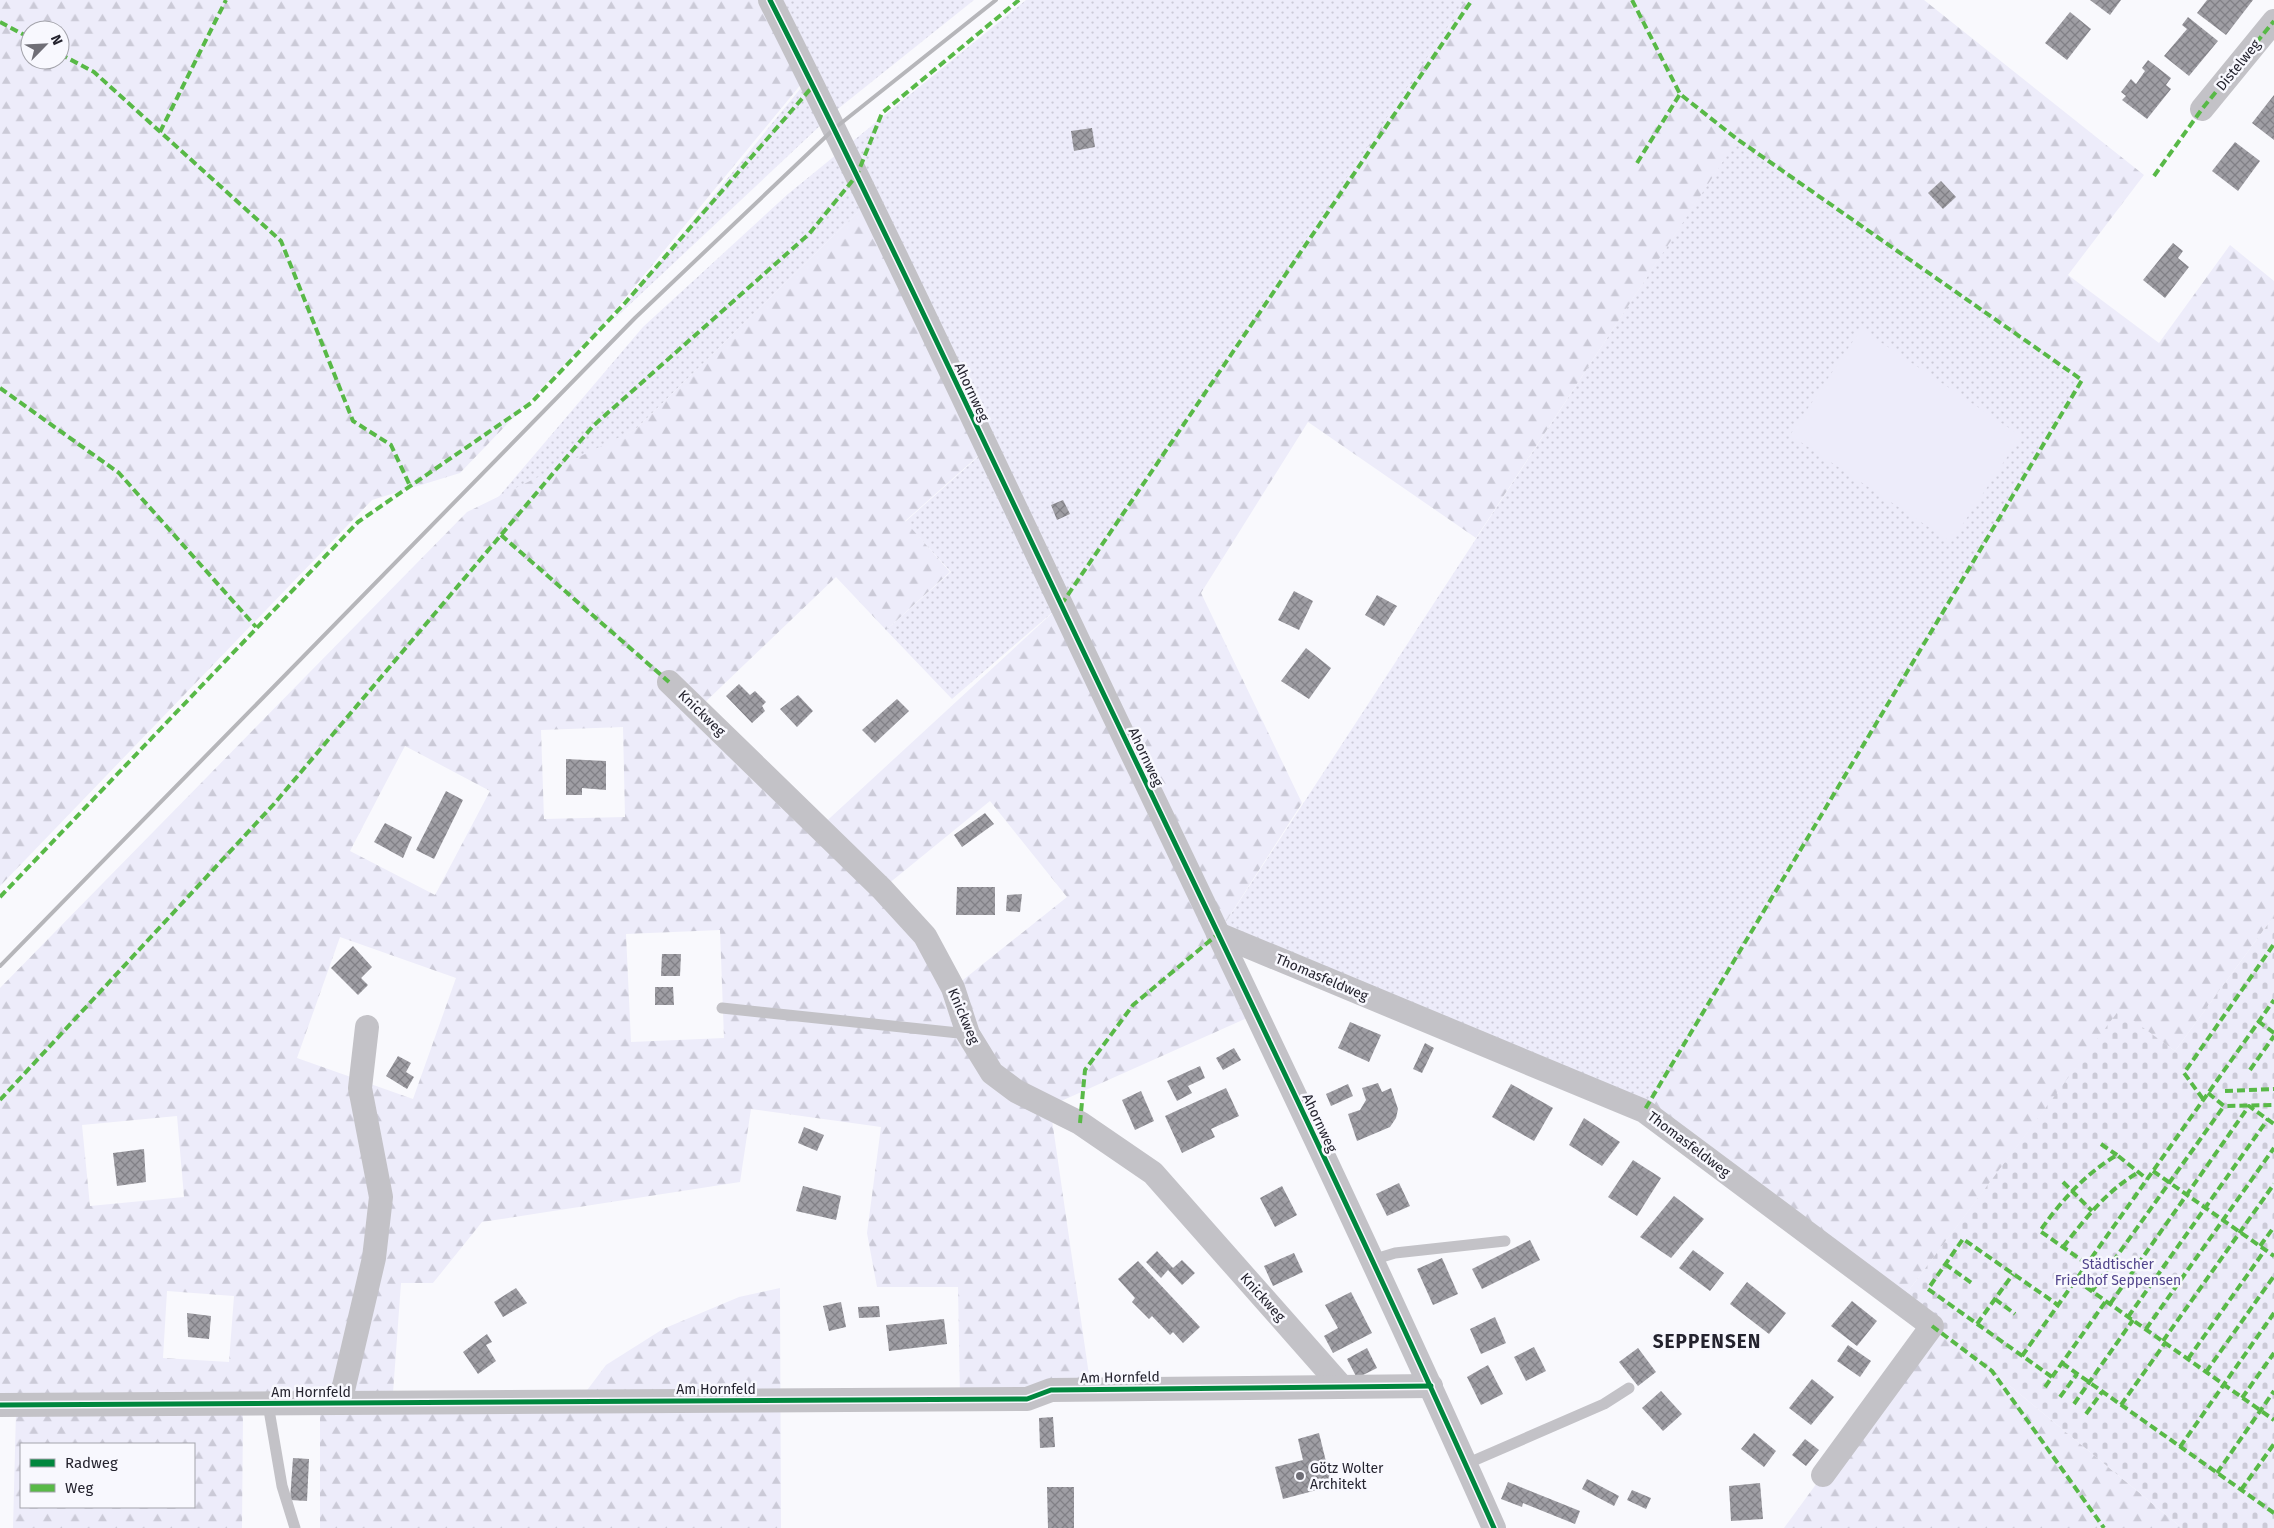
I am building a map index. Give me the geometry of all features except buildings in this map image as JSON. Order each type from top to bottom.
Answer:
[{"type":"street","name":"Ahornweg","points":[[770,0],[835,128],[1218,934],[1431,1386],[1494,1528]]},
{"type":"street","name":"Distelweg","points":[[2202,109],[2274,21]]},
{"type":"street","name":"Knickweg","points":[[669,682],[882,889],[925,936],[953,988],[968,1034],[992,1074],[1016,1091],[1080,1123],[1153,1173],[1342,1386]]},
{"type":"street","name":"Thomasfeldweg","points":[[1218,934],[1644,1111],[1932,1326],[1823,1475]]},
{"type":"street","name":"Am Hornfeld","points":[[340,1403],[374,1258],[381,1197],[360,1088],[367,1027]]},
{"type":"street","name":"Am Hornfeld","points":[[0,1405],[1027,1399],[1050,1390],[1431,1386]]},
{"type":"lane","points":[[722,1008],[968,1034]]},
{"type":"lane","points":[[1372,1260],[1395,1253],[1505,1242]]},
{"type":"lane","points":[[1466,1464],[1604,1404],[1629,1388]]},
{"type":"lane","points":[[268,1404],[282,1486],[295,1528]]},
{"type":"green space","points":[[0,0],[767,0],[807,77],[607,320],[460,473],[372,500],[0,886]]},
{"type":"green space","points":[[770,0],[974,0],[839,108],[610,323],[809,78]]},
{"type":"green space","points":[[1026,0],[1466,0],[1061,605],[952,699],[886,630],[951,572],[905,522],[987,449],[869,201],[636,429],[490,507],[643,327],[788,194]]},
{"type":"green space","points":[[1466,0],[1924,0],[2144,175],[2068,275],[2159,343],[2230,245],[2274,281],[2274,916],[2175,1051],[2119,1011],[1900,1302],[1644,1111],[2082,380],[1737,140],[1476,538],[1308,422],[1201,593],[1302,803],[1218,934],[1256,1014],[1050,1106],[1091,1389],[960,1398],[958,1287],[877,1287],[867,1233],[881,1127],[751,1109],[740,1182],[482,1222],[433,1283],[401,1283],[393,1393],[0,1398],[0,988],[467,512],[636,429],[869,201],[986,449],[905,521],[950,572],[886,630],[836,577],[699,708],[818,829],[1061,605]],"holes":[[[623,727],[625,817],[544,819],[541,730]],[[405,746],[490,791],[435,895],[350,851]],[[990,801],[1067,897],[953,988],[882,889]],[[720,930],[724,1038],[631,1042],[626,934]],[[340,937],[456,978],[413,1099],[297,1058]],[[177,1116],[184,1197],[90,1206],[82,1125]],[[167,1291],[234,1296],[229,1362],[163,1358]]]},
{"type":"green space","points":[[1737,139],[2082,380],[1644,1111],[1218,934]]},
{"type":"green space","points":[[1861,329],[2021,436],[1951,542],[1790,435]]},
{"type":"green space","name":"Städtischer Friedhof Seppensen","points":[[2274,916],[2274,1528],[2182,1528],[1992,1371],[1900,1302],[2119,1010],[2175,1051]]},
{"type":"green space","points":[[780,1288],[781,1528],[320,1528],[320,1411],[579,1401],[606,1365],[663,1329],[739,1297]]},
{"type":"green space","points":[[1932,1326],[1992,1371],[2182,1528],[1784,1528]]},
{"type":"green space","points":[[16,1412],[243,1412],[242,1528],[13,1528]]},
{"type":"railway","points":[[0,966],[635,318],[835,128],[996,0]]},
{"type":"marked path","points":[[160,132],[226,0]]},
{"type":"marked path","points":[[0,1100],[274,804],[593,426],[809,234],[857,175],[882,113],[1019,0]]},
{"type":"marked path","points":[[1061,605],[1472,0]]},
{"type":"marked path","points":[[1632,0],[1680,94],[1737,139],[2082,380],[1644,1111]]},
{"type":"marked path","points":[[2154,176],[2202,109],[2274,21]]},
{"type":"marked path","points":[[0,22],[20,33]]},
{"type":"marked path","points":[[70,59],[94,72],[281,241],[353,421],[391,445],[410,486]]},
{"type":"marked path","points":[[0,897],[358,522],[531,403],[625,303],[813,86]]},
{"type":"marked path","points":[[1637,163],[1680,94]]},
{"type":"marked path","points":[[0,388],[119,473],[256,627]]},
{"type":"marked path","points":[[501,535],[669,682]]},
{"type":"marked path","points":[[1080,1123],[1085,1070],[1133,1005],[1218,934]]},
{"type":"marked path","points":[[2203,1099],[2184,1073],[2274,944]]},
{"type":"marked path","points":[[2022,1356],[2274,1000]]},
{"type":"marked path","points":[[2258,1021],[2274,1033]]},
{"type":"marked path","points":[[2250,1070],[2274,1036]]},
{"type":"marked path","points":[[2225,1091],[2274,1089]]},
{"type":"marked path","points":[[2208,1093],[2224,1106],[2274,1105]]},
{"type":"marked path","points":[[2092,1291],[2224,1106]]},
{"type":"marked path","points":[[2110,1304],[2249,1106],[2274,1124]]},
{"type":"marked path","points":[[2128,1317],[2268,1119]]},
{"type":"marked path","points":[[2101,1144],[2117,1155]]},
{"type":"marked path","points":[[2146,1329],[2274,1148]]},
{"type":"marked path","points":[[2087,1264],[2040,1231],[2056,1209],[2084,1179],[2117,1155],[2147,1179]]},
{"type":"marked path","points":[[2153,1171],[2274,1256]]},
{"type":"marked path","points":[[2063,1247],[2107,1196],[2127,1179],[2139,1172]]},
{"type":"marked path","points":[[2063,1182],[2092,1211]]},
{"type":"marked path","points":[[2163,1341],[2274,1184]]},
{"type":"marked path","points":[[2260,1246],[2274,1227]]},
{"type":"marked path","points":[[2052,1377],[1928,1289],[1963,1239],[2058,1305]]},
{"type":"marked path","points":[[2188,1359],[2265,1250]]},
{"type":"marked path","points":[[1945,1264],[1973,1284]]},
{"type":"marked path","points":[[1977,1324],[2013,1274]]},
{"type":"marked path","points":[[2206,1372],[2274,1276]]},
{"type":"marked path","points":[[2076,1280],[2274,1420]]},
{"type":"marked path","points":[[1995,1299],[2015,1314]]},
{"type":"marked path","points":[[2045,1387],[2106,1301]]},
{"type":"marked path","points":[[2180,1447],[2274,1313]]},
{"type":"marked path","points":[[2074,1404],[2133,1320]]},
{"type":"marked path","points":[[1932,1326],[1992,1371],[2104,1528]]},
{"type":"marked path","points":[[2121,1405],[2165,1343]]},
{"type":"marked path","points":[[2242,1398],[2274,1353]]},
{"type":"marked path","points":[[2062,1363],[2274,1513]]},
{"type":"marked path","points":[[2060,1397],[2077,1374]]},
{"type":"marked path","points":[[2217,1473],[2274,1391]]},
{"type":"marked path","points":[[2086,1414],[2102,1392]]},
{"type":"marked path","points":[[2241,1490],[2274,1444]]},
{"type":"cycle path","points":[[770,0],[898,260],[1253,1008],[1351,1215],[1494,1528]]},
{"type":"cycle path","points":[[0,1405],[1027,1399],[1051,1390],[1431,1386]]},
{"type":"place","name":"Götz Wolter Architekt","points":[[1300,1476]]},
{"type":"district","name":"SEPPENSEN","points":[[1707,1341]]}]
